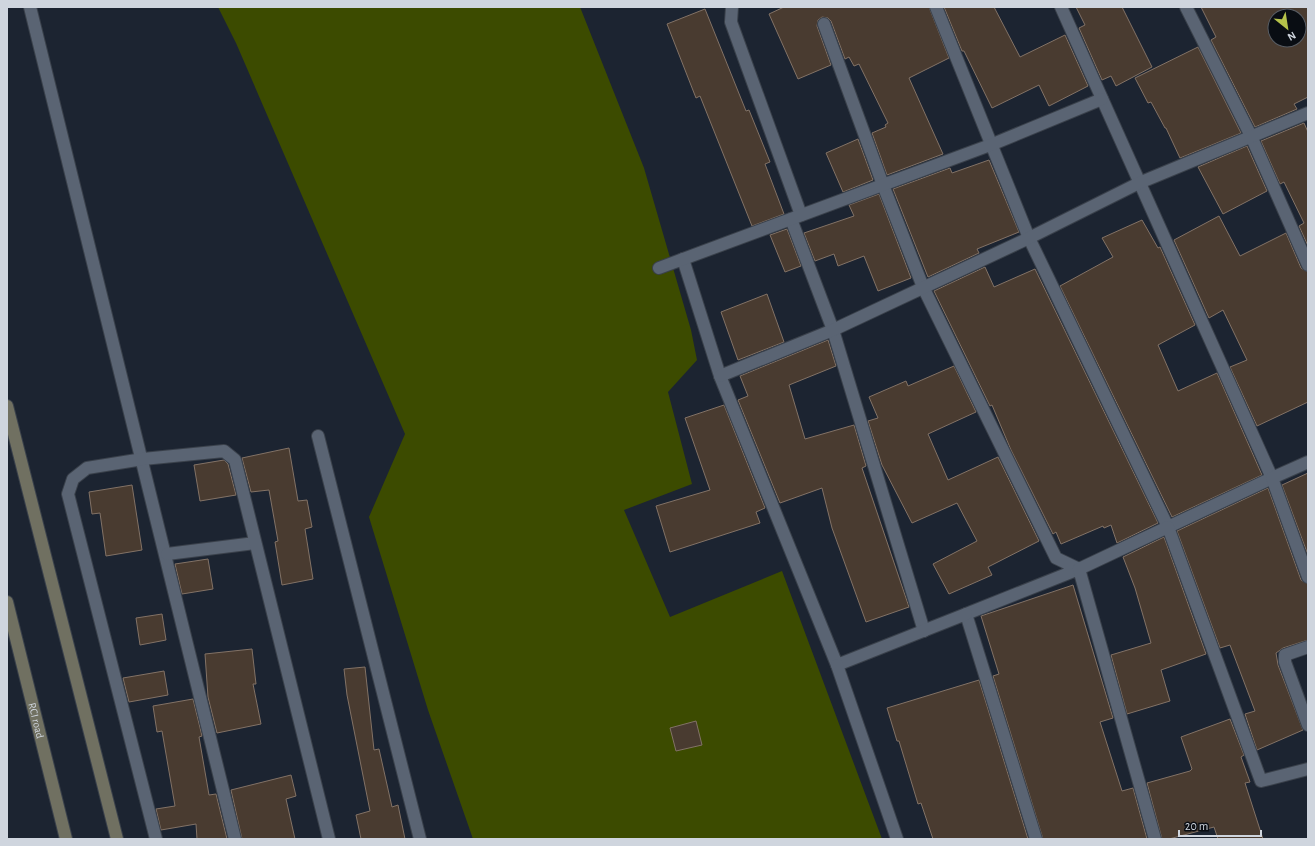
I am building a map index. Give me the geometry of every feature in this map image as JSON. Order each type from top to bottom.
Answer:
[{"type":"main road","points":[[7,406],[117,839]]},
{"type":"main road","name":"RCI road","points":[[7,602],[66,839]]},
{"type":"street","points":[[30,7],[167,554],[236,839]]},
{"type":"street","points":[[732,7],[731,22],[833,330],[924,631]]},
{"type":"street","points":[[936,7],[993,144],[1029,238],[1168,527],[1261,782],[1308,769]]},
{"type":"street","points":[[1061,7],[1272,478],[1308,577]]},
{"type":"street","points":[[1186,7],[1252,136],[1308,265]]},
{"type":"street","points":[[824,24],[883,185],[923,287],[1056,558],[1079,569],[1156,839]]},
{"type":"street","points":[[660,268],[993,144],[1102,99]]},
{"type":"street","points":[[720,376],[833,330],[1029,238],[1139,183],[1308,113]]},
{"type":"street","points":[[683,259],[720,376],[838,665],[897,839]]},
{"type":"street","points":[[318,436],[420,839]]},
{"type":"street","points":[[156,839],[68,494],[73,479],[87,468],[143,459],[224,451],[235,460],[329,839]]},
{"type":"street","points":[[838,665],[1079,569],[1308,462]]},
{"type":"street","points":[[167,554],[255,542]]},
{"type":"street","points":[[966,614],[1036,839]]},
{"type":"street","points":[[1308,647],[1285,656],[1285,662],[1308,725]]},
{"type":"green space","points":[[218,7],[580,7],[644,168],[691,330],[697,360],[668,392],[692,484],[624,510],[670,617],[782,571],[882,839],[473,839],[428,710],[369,517],[405,434],[236,43]]},
{"type":"building","points":[[784,7],[929,7],[949,58],[909,78],[943,154],[887,175],[872,133],[886,127],[885,125],[888,123],[859,64],[854,66],[849,57],[845,59],[831,21],[828,18],[822,17],[818,20],[817,26],[831,65],[798,79],[769,14]]},
{"type":"building","points":[[944,7],[994,7],[1020,57],[1065,35],[1088,86],[1049,106],[1039,85],[992,108],[964,51],[962,51]]},
{"type":"building","points":[[1076,7],[1122,7],[1152,67],[1116,86],[1111,76],[1102,80],[1079,28],[1085,25]]},
{"type":"building","points":[[1201,7],[1308,7],[1308,97],[1294,104],[1297,109],[1255,127],[1211,40],[1216,37]]},
{"type":"building","points":[[705,9],[746,111],[749,110],[770,162],[765,164],[784,214],[752,226],[700,96],[696,98],[667,24]]},
{"type":"building","points":[[1198,47],[1241,133],[1180,158],[1166,128],[1151,102],[1148,103],[1135,78]]},
{"type":"building","points":[[1304,123],[1308,132],[1308,246],[1299,226],[1304,223],[1284,182],[1280,184],[1261,141]]},
{"type":"building","points":[[858,139],[873,180],[843,192],[826,153]]},
{"type":"building","points":[[1247,146],[1267,191],[1223,214],[1198,167]]},
{"type":"building","points":[[989,160],[1019,232],[977,249],[979,253],[928,277],[893,189],[950,168],[952,173]]},
{"type":"building","points":[[879,194],[911,278],[878,291],[864,256],[838,266],[834,254],[815,261],[804,233],[854,216],[849,205]]},
{"type":"building","points":[[1219,216],[1240,256],[1286,233],[1301,268],[1308,272],[1308,402],[1257,426],[1230,367],[1247,360],[1223,310],[1209,318],[1174,240]]},
{"type":"building","points":[[1142,220],[1158,248],[1160,247],[1195,325],[1158,345],[1178,391],[1217,373],[1262,475],[1172,517],[1060,286],[1113,257],[1102,238]]},
{"type":"building","points":[[787,229],[801,266],[785,272],[770,235]]},
{"type":"building","points":[[985,267],[994,287],[1035,269],[1158,523],[1117,543],[1111,525],[1104,528],[1103,526],[1061,544],[1056,532],[1053,534],[1011,450],[992,405],[990,406],[934,291]]},
{"type":"building","points":[[767,294],[784,342],[738,360],[721,312]]},
{"type":"building","points":[[828,340],[836,366],[789,385],[805,439],[854,425],[866,466],[862,468],[909,607],[866,622],[832,528],[822,488],[780,503],[738,400],[748,396],[740,376]]},
{"type":"building","points":[[954,366],[976,412],[928,434],[948,480],[998,457],[1039,541],[988,567],[992,575],[949,594],[933,564],[977,541],[957,503],[912,523],[882,465],[868,421],[878,418],[869,397],[906,381],[908,386]]},
{"type":"building","points":[[724,405],[765,508],[756,512],[760,523],[670,552],[656,506],[710,490],[685,418]]},
{"type":"building","points":[[289,448],[298,501],[307,500],[312,527],[305,529],[313,579],[282,585],[275,542],[278,541],[269,490],[251,492],[242,458]]},
{"type":"building","points":[[224,460],[228,464],[236,495],[200,501],[194,465]]},
{"type":"building","points":[[1308,473],[1308,555],[1282,485]]},
{"type":"building","points":[[132,485],[142,550],[106,556],[100,513],[92,514],[89,492]]},
{"type":"building","points":[[1268,488],[1301,580],[1308,584],[1308,640],[1283,648],[1276,653],[1278,665],[1303,730],[1257,750],[1245,714],[1255,711],[1230,645],[1220,648],[1177,531]]},
{"type":"building","points":[[1164,537],[1206,654],[1161,670],[1170,701],[1127,714],[1111,655],[1151,643],[1135,588],[1123,557]]},
{"type":"building","points":[[208,559],[213,589],[182,594],[175,564]]},
{"type":"building","points":[[1073,585],[1113,718],[1100,722],[1122,791],[1133,788],[1147,839],[1043,839],[993,676],[999,674],[981,616]]},
{"type":"building","points":[[162,614],[166,640],[140,645],[136,618]]},
{"type":"building","points":[[252,649],[256,684],[253,684],[261,724],[217,733],[208,697],[205,654]]},
{"type":"building","points":[[365,667],[374,750],[379,749],[392,807],[398,805],[405,839],[361,839],[356,815],[370,811],[347,695],[344,669]]},
{"type":"building","points":[[164,671],[168,695],[129,702],[123,678]]},
{"type":"building","points":[[979,680],[1028,839],[933,839],[921,803],[918,804],[899,741],[897,741],[887,708]]},
{"type":"building","points":[[193,699],[202,736],[199,737],[209,795],[216,794],[227,839],[197,839],[196,824],[161,830],[156,809],[175,806],[162,731],[157,732],[153,706]]},
{"type":"building","points":[[1230,719],[1244,755],[1241,757],[1250,782],[1245,783],[1263,839],[1218,839],[1214,827],[1169,839],[1162,839],[1147,783],[1190,771],[1192,769],[1181,737]]},
{"type":"building","points":[[696,721],[702,745],[676,751],[670,728]]},
{"type":"building","points":[[291,775],[296,796],[286,799],[295,839],[242,839],[231,790]]}]
